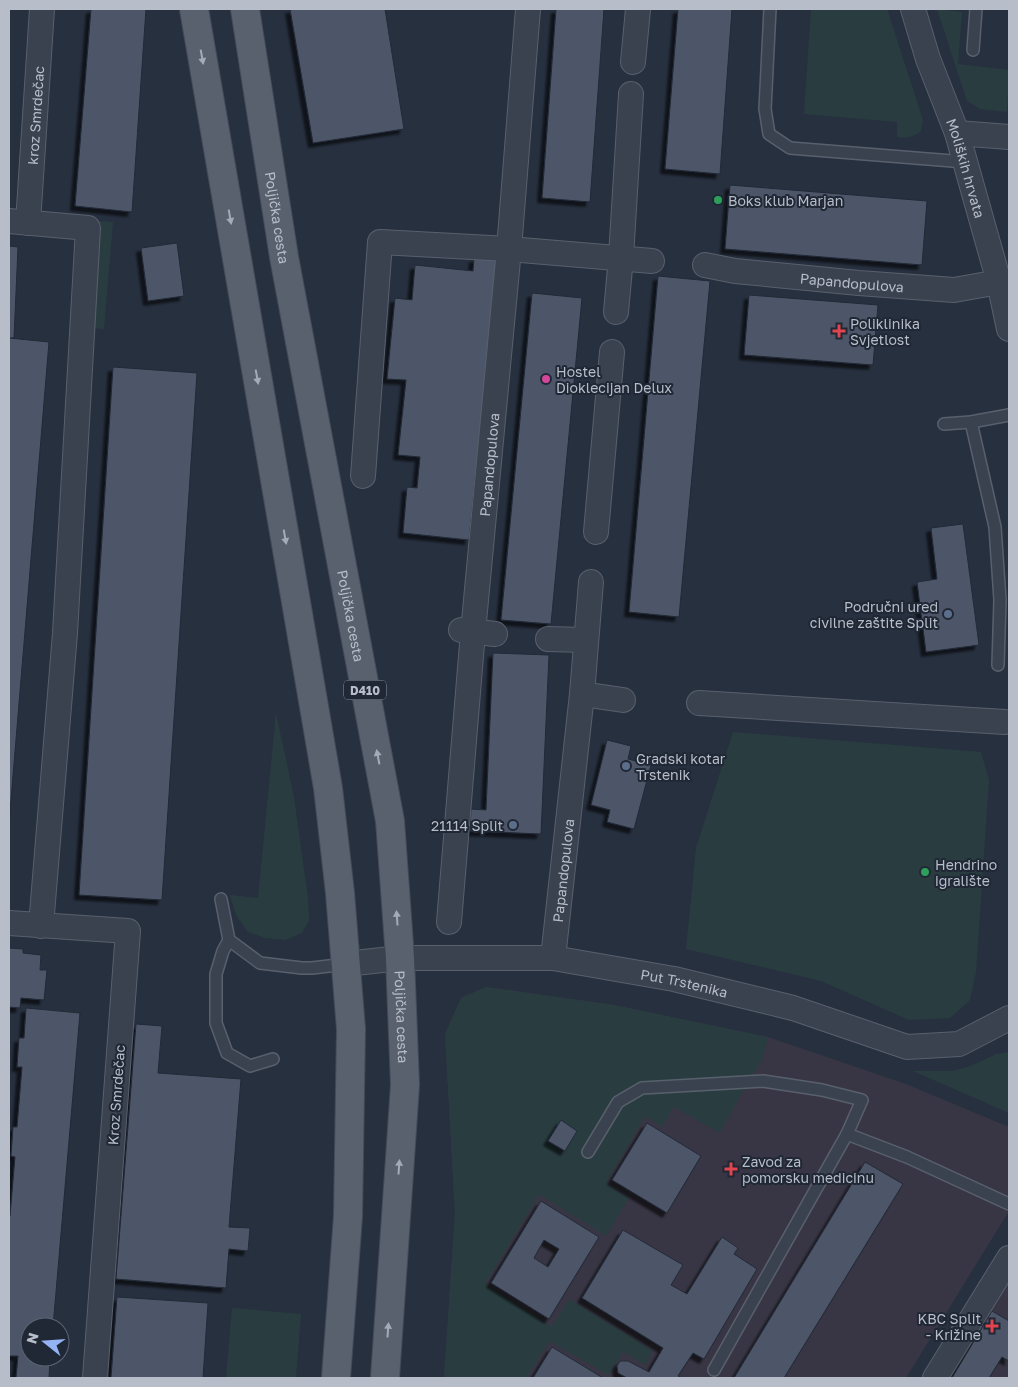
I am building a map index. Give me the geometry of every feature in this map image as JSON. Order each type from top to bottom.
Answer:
[{"type":"main road","points":[[194,9],[328,788],[340,893],[351,1029],[348,1216],[336,1378]]},
{"type":"main road","name":"Poljička cesta","points":[[245,9],[284,257],[390,821],[400,958],[404,1085],[384,1378]]},
{"type":"street","name":"kroz Smrdečac","points":[[18,222],[42,9]]},
{"type":"street","name":"Papandopulova","points":[[448,922],[476,632],[528,9]]},
{"type":"street","points":[[634,62],[638,9]]},
{"type":"street","name":"Moliških hrvata","points":[[913,9],[928,58],[957,133],[1004,282],[1009,329]]},
{"type":"street","points":[[616,312],[631,94]]},
{"type":"street","points":[[957,133],[1009,137]]},
{"type":"street","points":[[18,222],[88,228],[66,633],[41,926]]},
{"type":"street","points":[[363,476],[380,242],[509,249],[652,261]]},
{"type":"street","name":"Papandopulova","points":[[704,265],[734,271],[773,275],[954,290],[1004,282]]},
{"type":"street","points":[[596,532],[612,352]]},
{"type":"street","name":"Papandopulova","points":[[553,958],[582,694],[591,582]]},
{"type":"street","points":[[548,639],[586,640]]},
{"type":"street","points":[[582,694],[623,700]]},
{"type":"street","points":[[699,703],[1005,722]]},
{"type":"street","name":"Kroz Smrdečac","points":[[9,923],[128,931],[95,1378]]},
{"type":"street","name":"Put Trstenika","points":[[346,964],[400,958],[553,958],[674,979],[793,1008],[907,1047],[959,1044],[1009,1018]]},
{"type":"street","points":[[934,1378],[1009,1258]]},
{"type":"lane","points":[[770,9],[765,109],[769,134],[790,148],[965,162]]},
{"type":"lane","points":[[973,50],[976,9]]},
{"type":"lane","points":[[944,424],[1009,416]]},
{"type":"lane","points":[[971,422],[995,527],[1000,600],[998,665]]},
{"type":"lane","points":[[221,899],[229,940],[223,951],[216,974],[216,1023],[227,1053],[250,1066],[273,1059]]},
{"type":"lane","points":[[229,940],[260,963],[302,968],[346,964]]},
{"type":"lane","points":[[588,1152],[618,1102],[642,1088],[763,1081],[822,1090],[862,1100],[847,1134],[714,1370]]},
{"type":"lane","points":[[847,1134],[906,1156],[1009,1204]]},
{"type":"shaded area","name":"Zavod za pomorsku medicinu","points":[[486,987],[614,1005],[768,1037],[906,1084],[1009,1127],[1009,1211],[906,1378],[444,1378],[455,1213],[445,1034],[461,998]]},
{"type":"shaded area","name":"KBC Split - Križine","points":[[1009,1274],[1009,1378],[938,1378]]},
{"type":"green space","points":[[811,9],[887,9],[923,120],[921,131],[909,137],[900,138],[897,137],[897,122],[804,114]]},
{"type":"green space","points":[[937,9],[962,12],[958,64],[1009,70],[1007,112],[980,109],[967,101]]},
{"type":"green space","points":[[99,221],[113,222],[104,329],[91,328]]},
{"type":"green space","points":[[276,713],[294,797],[308,898],[309,921],[302,933],[285,940],[265,938],[248,932],[236,915],[230,895],[258,898]]},
{"type":"green space","points":[[733,732],[981,752],[989,780],[976,972],[970,1000],[950,1018],[909,1020],[821,981],[686,949],[696,848]]},
{"type":"green space","points":[[486,987],[614,1005],[768,1037],[762,1060],[720,1133],[674,1107],[662,1127],[645,1116],[606,1183],[629,1198],[606,1236],[539,1194],[485,1284],[552,1327],[569,1299],[652,1350],[646,1365],[623,1352],[609,1375],[549,1341],[526,1378],[444,1378],[455,1213],[445,1034],[461,998]]},
{"type":"green space","points":[[1009,1052],[1009,1113],[913,1071],[953,1071],[973,1065],[996,1054]]},
{"type":"green space","points":[[232,1308],[301,1314],[296,1378],[226,1378]]},
{"type":"building","points":[[91,9],[146,9],[132,212],[75,206]]},
{"type":"building","points":[[290,9],[385,9],[404,129],[313,143]]},
{"type":"building","points":[[556,9],[604,9],[590,202],[542,198]]},
{"type":"building","points":[[678,9],[732,9],[720,174],[665,169]]},
{"type":"building","points":[[730,185],[927,201],[922,265],[725,249]]},
{"type":"building","points":[[177,243],[184,296],[148,301],[141,248]]},
{"type":"building","points":[[9,246],[18,247],[14,338],[9,338]]},
{"type":"building","points":[[474,258],[497,260],[469,540],[403,533],[407,487],[417,488],[420,457],[398,455],[406,380],[387,379],[395,298],[412,300],[415,265],[473,271]]},
{"type":"building","points":[[658,276],[710,281],[679,617],[629,612]]},
{"type":"building","points":[[532,293],[582,298],[551,624],[501,620]]},
{"type":"building","points":[[749,295],[878,305],[873,365],[744,355]]},
{"type":"building","points":[[9,338],[49,342],[9,824]]},
{"type":"building","points":[[113,367],[197,373],[162,900],[79,895]]},
{"type":"building","name":"Područni ured civilne zaštite Split","points":[[963,524],[979,645],[926,652],[917,582],[937,579],[931,528]]},
{"type":"building","points":[[493,653],[549,655],[541,834],[470,831],[471,809],[486,810]]},
{"type":"building","points":[[607,740],[631,746],[628,759],[651,765],[634,829],[607,822],[610,810],[591,805]]},
{"type":"building","points":[[9,948],[23,949],[23,953],[41,955],[40,970],[47,970],[44,1000],[21,998],[20,1008],[9,1007]]},
{"type":"building","points":[[26,1008],[80,1013],[54,1317],[20,1317],[20,1367],[50,1367],[49,1378],[16,1378],[18,1356],[9,1356],[9,1216],[15,1157],[11,1156],[13,1127],[17,1127],[22,1067],[17,1067],[19,1038],[24,1038]]},
{"type":"building","points":[[136,1024],[162,1026],[158,1073],[241,1079],[229,1227],[250,1228],[248,1251],[229,1249],[226,1288],[116,1279]]},
{"type":"building","points":[[561,1120],[577,1131],[565,1151],[548,1141]]},
{"type":"building","points":[[647,1123],[701,1156],[667,1213],[612,1180]]},
{"type":"building","points":[[865,1162],[903,1184],[784,1378],[734,1378]]},
{"type":"building","points":[[541,1201],[599,1237],[549,1319],[491,1283]],"holes":[[[544,1240],[559,1249],[548,1267],[534,1258]]]},
{"type":"building","points":[[623,1230],[683,1265],[671,1285],[687,1294],[722,1237],[738,1248],[734,1254],[757,1269],[704,1359],[693,1353],[678,1376],[682,1378],[627,1378],[618,1373],[617,1366],[620,1361],[628,1361],[649,1372],[663,1348],[582,1298]]},
{"type":"building","points":[[117,1297],[208,1303],[203,1378],[111,1378]]},
{"type":"building","points":[[992,1311],[1009,1321],[1009,1361],[1002,1357],[989,1378],[952,1378]]},
{"type":"building","points":[[552,1347],[603,1378],[533,1378]]},
{"type":"place","name":"Boks klub Marjan","points":[[718,200]]},
{"type":"place","name":"Poliklinika Svjetlost","points":[[839,331]]},
{"type":"place","name":"Hostel Dioklecijan Delux","points":[[546,379]]},
{"type":"place","name":"Područni ured civilne zaštite Split","points":[[948,614]]},
{"type":"place","name":"Gradski kotar Trstenik","points":[[626,766]]},
{"type":"place","name":"21114 Split","points":[[513,825]]},
{"type":"place","name":"Hendrino igralište","points":[[925,872]]},
{"type":"place","name":"Zavod za pomorsku medicinu","points":[[731,1169]]},
{"type":"place","name":"KBC Split - Križine","points":[[992,1326]]}]
